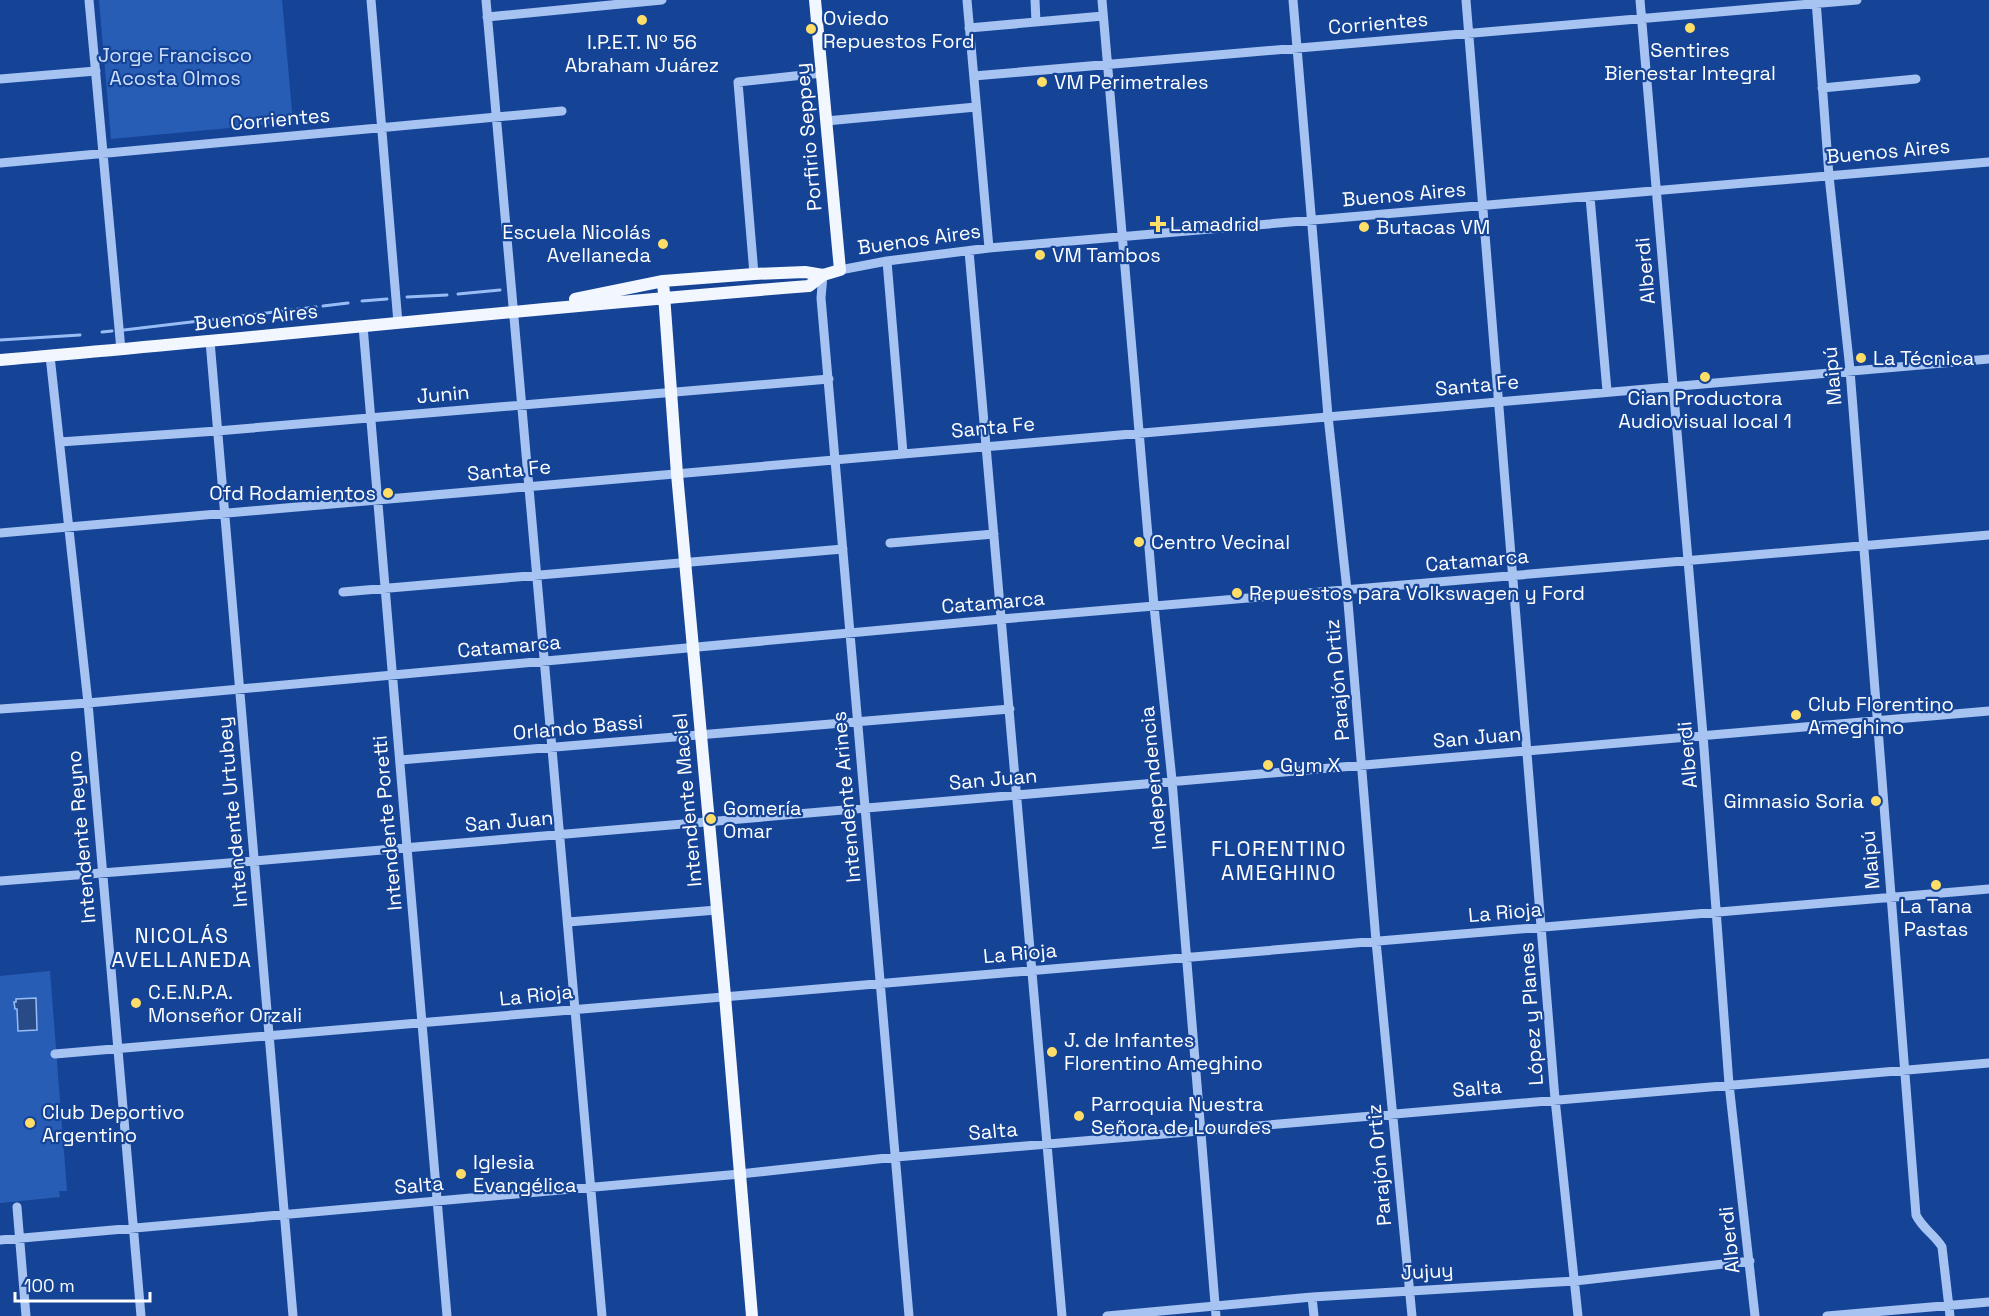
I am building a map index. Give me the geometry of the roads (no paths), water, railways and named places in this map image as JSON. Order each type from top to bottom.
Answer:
[{"type":"main road","name":"Porfirio Seppey","points":[[815,0],[840,270]]},
{"type":"main road","name":"Buenos Aires","points":[[0,360],[515,311],[809,286],[823,275],[840,270]]},
{"type":"main road","name":"Buenos Aires","points":[[515,311],[663,281],[805,272],[823,275]]},
{"type":"main road","name":"Intendente Maciel","points":[[663,281],[677,474],[687,564],[752,1316]]},
{"type":"street","points":[[89,0],[121,350]]},
{"type":"street","points":[[371,0],[398,323]]},
{"type":"street","points":[[486,0],[602,1316]]},
{"type":"street","points":[[487,17],[662,0]]},
{"type":"street","points":[[967,0],[989,248]]},
{"type":"street","points":[[1035,0],[1036,22]]},
{"type":"street","name":"Independencia","points":[[1102,0],[1154,606],[1172,780],[1216,1316]]},
{"type":"street","name":"Parajón Ortiz","points":[[1293,0],[1328,416],[1347,590],[1376,941],[1412,1316]]},
{"type":"street","points":[[1466,0],[1484,206]]},
{"type":"street","name":"Alberdi","points":[[1640,0],[1703,735],[1729,1084],[1755,1316]]},
{"type":"street","name":"Corrientes","points":[[974,76],[1857,0]]},
{"type":"street","name":"Maipú","points":[[1816,2],[1829,176],[1850,370],[1916,1215],[1920,1224],[1939,1241],[1942,1247],[1950,1316]]},
{"type":"street","points":[[969,28],[1103,16]]},
{"type":"street","points":[[0,79],[96,71]]},
{"type":"street","points":[[754,274],[738,82],[822,74]]},
{"type":"street","points":[[1822,88],[1916,79]]},
{"type":"street","points":[[826,121],[976,107]]},
{"type":"street","name":"Corrientes","points":[[0,163],[562,111]]},
{"type":"street","name":"Buenos Aires","points":[[840,270],[887,261],[989,248],[1989,162]]},
{"type":"street","points":[[1590,197],[1607,391]]},
{"type":"street","name":"López y Planes","points":[[1484,206],[1555,1099],[1578,1316]]},
{"type":"street","points":[[969,251],[1062,1316]]},
{"type":"street","points":[[887,261],[903,453]]},
{"type":"street","name":"Intendente Arines","points":[[823,275],[821,298],[909,1316]]},
{"type":"street","name":"Intendente Poretti","points":[[363,326],[447,1316]]},
{"type":"street","name":"Intendente Urtubey","points":[[210,341],[293,1316]]},
{"type":"street","name":"Intendente Reyno","points":[[51,356],[88,703],[141,1316]]},
{"type":"street","name":"Santa Fe","points":[[0,533],[1989,359]]},
{"type":"street","name":"Junin","points":[[60,442],[829,380]]},
{"type":"street","points":[[890,543],[994,534]]},
{"type":"street","name":"Catamarca","points":[[0,709],[88,703],[1002,619],[1989,535]]},
{"type":"street","points":[[343,592],[843,549]]},
{"type":"street","name":"Orlando Bassi","points":[[400,760],[1010,709]]},
{"type":"street","name":"San Juan","points":[[0,881],[1989,711]]},
{"type":"street","name":"La Rioja","points":[[55,1054],[1989,889]]},
{"type":"street","points":[[568,922],[717,910]]},
{"type":"street","name":"Salta","points":[[0,1240],[590,1188],[896,1157],[1989,1063]]},
{"type":"street","points":[[17,1207],[26,1316]]},
{"type":"street","name":"Jujuy","points":[[1107,1316],[1312,1297],[1575,1281],[1750,1262]]},
{"type":"street","points":[[1312,1297],[1314,1316]]},
{"type":"street","points":[[1827,1316],[1989,1302]]},
{"type":"waterway","points":[[458,294],[500,290]]},
{"type":"waterway","points":[[407,297],[447,295]]},
{"type":"waterway","points":[[362,301],[387,299]]},
{"type":"waterway","points":[[323,306],[348,303]]},
{"type":"waterway","points":[[124,330],[316,307]]},
{"type":"waterway","points":[[102,332],[112,331]]},
{"type":"waterway","points":[[0,340],[80,335]]},
{"type":"place","name":"I.P.E.T. Nº 56 Abraham Juárez","points":[[642,20]]},
{"type":"place","name":"Sentires Bienestar Integral","points":[[1690,28]]},
{"type":"place","name":"Oviedo Repuestos Ford","points":[[811,29]]},
{"type":"place","name":"VM Perimetrales","points":[[1042,82]]},
{"type":"place","name":"Lamadrid","points":[[1158,224]]},
{"type":"place","name":"Butacas VM","points":[[1364,227]]},
{"type":"place","name":"Escuela Nicolás Avellaneda","points":[[663,244]]},
{"type":"place","name":"VM Tambos","points":[[1040,255]]},
{"type":"place","name":"La Técnica","points":[[1861,358]]},
{"type":"place","name":"Cian Productora Audiovisual local 1","points":[[1705,377]]},
{"type":"place","name":"Ofd Rodamientos","points":[[388,493]]},
{"type":"place","name":"Centro Vecinal","points":[[1139,542]]},
{"type":"place","name":"Repuestos para Volkswagen y Ford","points":[[1237,593]]},
{"type":"place","name":"Club Florentino Ameghino","points":[[1796,715]]},
{"type":"place","name":"Gym X","points":[[1268,765]]},
{"type":"place","name":"Gimnasio Soria","points":[[1876,801]]},
{"type":"place","name":"Gomería Omar","points":[[711,819]]},
{"type":"place","name":"La Tana Pastas","points":[[1936,885]]},
{"type":"place","name":"C.E.N.P.A. Monseñor Orzali","points":[[136,1003]]},
{"type":"place","name":"J. de Infantes Florentino Ameghino","points":[[1052,1052]]},
{"type":"place","name":"Parroquia Nuestra Señora de Lourdes","points":[[1079,1116]]},
{"type":"place","name":"Club Deportivo Argentino","points":[[30,1123]]},
{"type":"place","name":"Iglesia Evangélica","points":[[461,1174]]},
{"type":"district","name":"FLORENTINO AMEGHINO","points":[[1279,860]]},
{"type":"district","name":"NICOLÁS AVELLANEDA","points":[[182,947]]},
{"type":"park label","name":"Jorge Francisco Acosta Olmos","points":[[175,66]]}]
